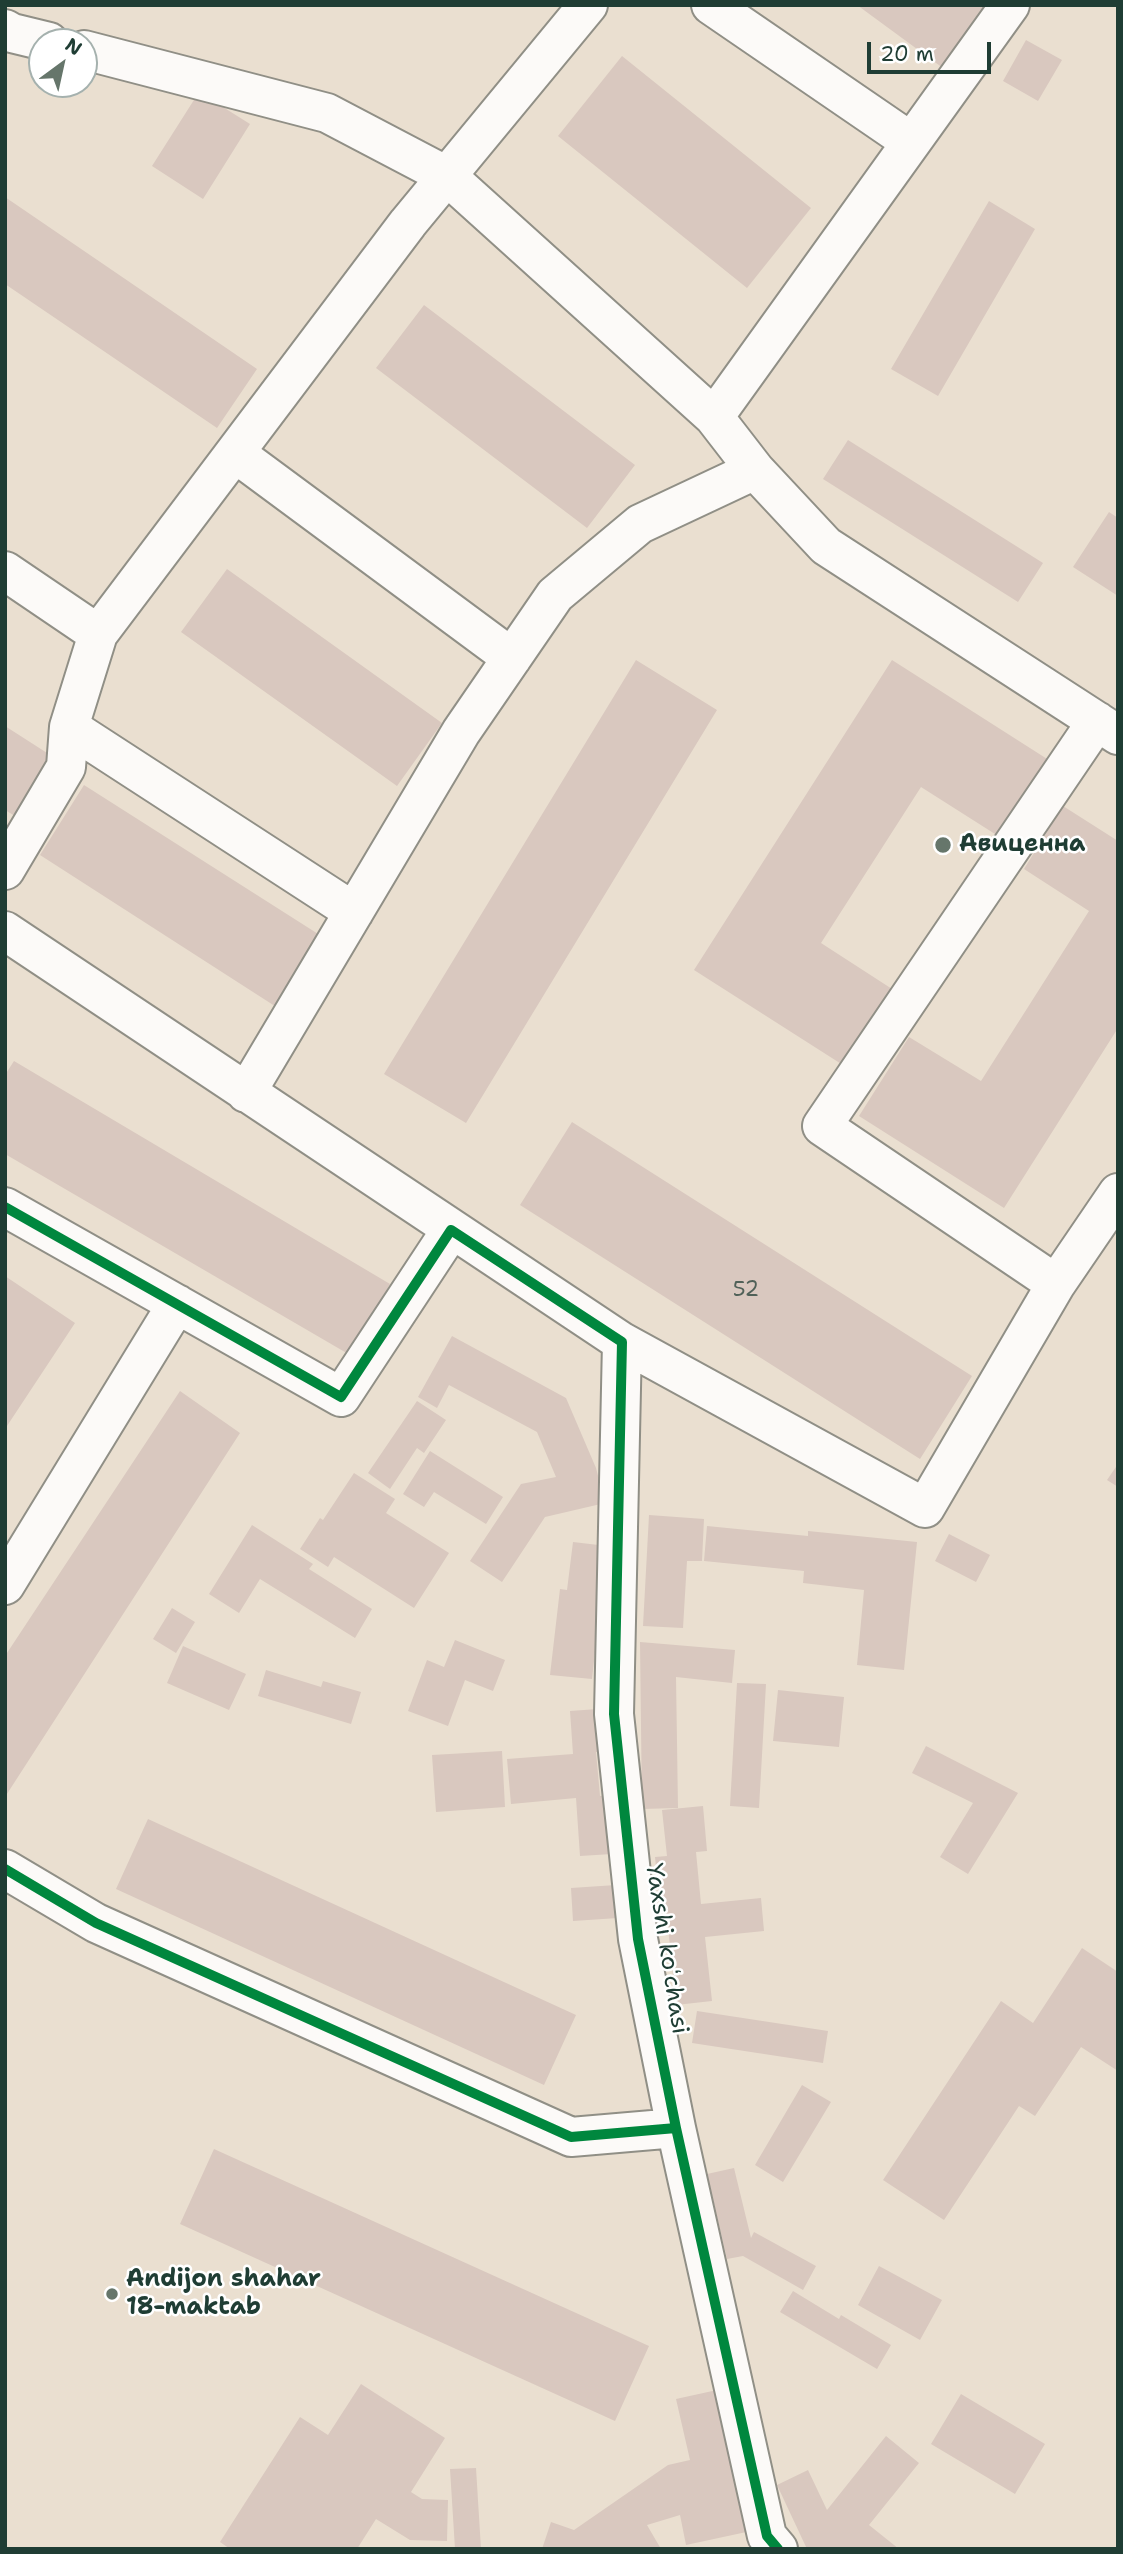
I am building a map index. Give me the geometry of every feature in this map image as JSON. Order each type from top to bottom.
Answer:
[{"type":"street","points":[[5,870],[66,767],[69,727],[98,634],[408,223],[588,5]]},
{"type":"street","points":[[711,5],[911,142]]},
{"type":"street","points":[[713,417],[1010,5]]},
{"type":"street","points":[[5,29],[28,37]]},
{"type":"street","points":[[98,55],[327,113],[447,176],[713,417],[755,470],[826,546],[1107,728],[822,1126],[1056,1283]]},
{"type":"street","points":[[235,453],[512,658]]},
{"type":"street","points":[[246,1093],[461,732],[555,596],[640,524],[755,470]]},
{"type":"street","points":[[5,571],[98,634]]},
{"type":"street","points":[[69,727],[354,912]]},
{"type":"street","points":[[5,931],[622,1342],[925,1508],[1056,1283],[1118,1193]]},
{"type":"street","points":[[5,1207],[341,1397],[451,1230]]},
{"type":"street","points":[[5,1585],[177,1304]]},
{"type":"street","name":"Yaxshi koʻchasi","points":[[622,1342],[614,1714],[638,1939],[676,2128],[767,2536],[778,2549]]},
{"type":"street","points":[[5,1869],[96,1923],[571,2137],[676,2128]]},
{"type":"building","points":[[857,5],[995,5],[947,71]]},
{"type":"building","points":[[1026,40],[1062,60],[1038,101],[1003,81]]},
{"type":"building","points":[[622,56],[811,208],[747,288],[558,136]]},
{"type":"building","points":[[199,92],[250,124],[203,199],[152,166]]},
{"type":"building","points":[[5,197],[257,369],[217,428],[5,284]]},
{"type":"building","points":[[989,201],[1035,229],[938,396],[891,369]]},
{"type":"building","points":[[424,305],[635,465],[587,528],[376,368]]},
{"type":"building","points":[[848,440],[1043,563],[1018,602],[823,479]]},
{"type":"building","points":[[1109,512],[1118,518],[1118,596],[1073,567]]},
{"type":"building","points":[[227,569],[442,723],[397,786],[181,632]]},
{"type":"building","points":[[636,660],[717,710],[466,1123],[384,1074]]},
{"type":"building","points":[[892,660],[1055,764],[1006,841],[921,787],[821,943],[906,998],[857,1074],[694,970]]},
{"type":"building","points":[[5,726],[58,760],[20,819],[5,810]]},
{"type":"building","points":[[84,785],[326,939],[281,1010],[40,855]]},
{"type":"building","points":[[1063,806],[1118,841],[1118,1028],[1004,1208],[859,1116],[909,1037],[981,1081],[1089,911],[1024,869]]},
{"type":"building","points":[[14,1061],[390,1284],[350,1355],[5,1154],[5,1075]]},
{"type":"building","points":[[572,1122],[972,1376],[920,1459],[520,1205]]},
{"type":"building","points":[[5,1276],[75,1323],[5,1429]]},
{"type":"building","points":[[452,1336],[566,1398],[596,1468],[605,1503],[545,1517],[502,1582],[470,1561],[521,1484],[556,1477],[537,1432],[449,1385],[437,1408],[418,1397]]},
{"type":"building","points":[[180,1391],[240,1433],[5,1797],[5,1656]]},
{"type":"building","points":[[417,1401],[446,1420],[424,1453],[417,1448],[390,1489],[368,1473]]},
{"type":"building","points":[[430,1451],[503,1497],[486,1524],[434,1492],[424,1507],[403,1494]]},
{"type":"building","points":[[1118,1464],[1118,1487],[1107,1480]]},
{"type":"building","points":[[354,1473],[395,1499],[386,1513],[449,1553],[414,1608],[334,1557],[328,1567],[300,1549]]},
{"type":"building","points":[[649,1515],[704,1519],[702,1561],[687,1561],[683,1628],[643,1626]]},
{"type":"building","points":[[252,1525],[313,1564],[309,1569],[372,1609],[355,1638],[260,1579],[239,1613],[209,1594]]},
{"type":"building","points":[[707,1526],[808,1536],[808,1531],[917,1542],[904,1670],[857,1665],[864,1590],[803,1583],[804,1571],[704,1561]]},
{"type":"building","points":[[949,1534],[990,1555],[976,1582],[935,1561]]},
{"type":"building","points":[[573,1542],[607,1546],[592,1679],[550,1675],[560,1589],[567,1590]]},
{"type":"building","points":[[172,1608],[195,1622],[176,1653],[153,1639]]},
{"type":"building","points":[[455,1640],[505,1660],[493,1691],[465,1680],[448,1726],[408,1711],[427,1660],[444,1667]]},
{"type":"building","points":[[640,1642],[735,1650],[732,1683],[676,1677],[678,1808],[642,1809]]},
{"type":"building","points":[[183,1646],[246,1674],[229,1710],[167,1683]]},
{"type":"building","points":[[266,1670],[321,1687],[323,1681],[361,1692],[351,1724],[258,1696]]},
{"type":"building","points":[[737,1683],[766,1684],[759,1808],[730,1806]]},
{"type":"building","points":[[778,1690],[844,1697],[839,1747],[773,1741]]},
{"type":"building","points":[[598,1709],[601,1752],[596,1752],[600,1796],[608,1795],[612,1854],[580,1856],[576,1798],[511,1804],[507,1759],[573,1754],[570,1711]]},
{"type":"building","points":[[926,1746],[1018,1793],[968,1874],[940,1857],[973,1803],[912,1773]]},
{"type":"building","points":[[502,1751],[505,1807],[436,1812],[432,1755]]},
{"type":"building","points":[[703,1806],[707,1851],[696,1852],[701,1904],[761,1898],[764,1931],[705,1937],[712,2001],[676,2005],[666,1908],[660,1908],[655,1857],[667,1856],[662,1810]]},
{"type":"building","points":[[148,1819],[576,2015],[544,2085],[116,1889]]},
{"type":"building","points":[[616,1885],[618,1918],[573,1921],[571,1888]]},
{"type":"building","points":[[1082,1948],[1118,1972],[1118,2071],[1081,2047],[1035,2116],[1019,2106],[944,2220],[883,2180],[1001,2001],[1033,2023]]},
{"type":"building","points":[[697,2011],[828,2031],[823,2063],[692,2043]]},
{"type":"building","points":[[802,2085],[831,2102],[783,2182],[755,2165]]},
{"type":"building","points":[[214,2149],[649,2346],[615,2421],[180,2224]]},
{"type":"building","points":[[734,2168],[751,2238],[754,2232],[816,2266],[803,2290],[743,2256],[727,2259],[707,2174]]},
{"type":"building","points":[[879,2266],[942,2300],[920,2340],[858,2305]]},
{"type":"building","points":[[793,2291],[839,2319],[841,2315],[891,2345],[877,2369],[780,2312]]},
{"type":"building","points":[[361,2384],[445,2438],[411,2492],[422,2499],[448,2500],[447,2541],[410,2540],[376,2519],[357,2549],[230,2549],[220,2542],[300,2417],[328,2435]]},
{"type":"building","points":[[717,2390],[751,2531],[686,2545],[680,2515],[647,2525],[661,2549],[542,2549],[551,2522],[574,2530],[668,2465],[690,2460],[676,2399]]},
{"type":"building","points":[[961,2394],[1045,2444],[1015,2494],[931,2444]]},
{"type":"building","points":[[886,2436],[919,2463],[869,2525],[899,2549],[807,2549],[777,2485],[808,2470],[827,2510]]},
{"type":"building","points":[[476,2468],[481,2549],[455,2549],[450,2469]]},
{"type":"cycle path","points":[[5,1207],[341,1397],[451,1230],[622,1342],[614,1714],[638,1939],[676,2128],[767,2536],[778,2549]]},
{"type":"cycle path","points":[[5,1869],[96,1923],[571,2137],[676,2128]]},
{"type":"place","name":"Авиценна","points":[[943,845]]},
{"type":"place","name":"Andijon shahar 18-maktab","points":[[112,2294]]}]
